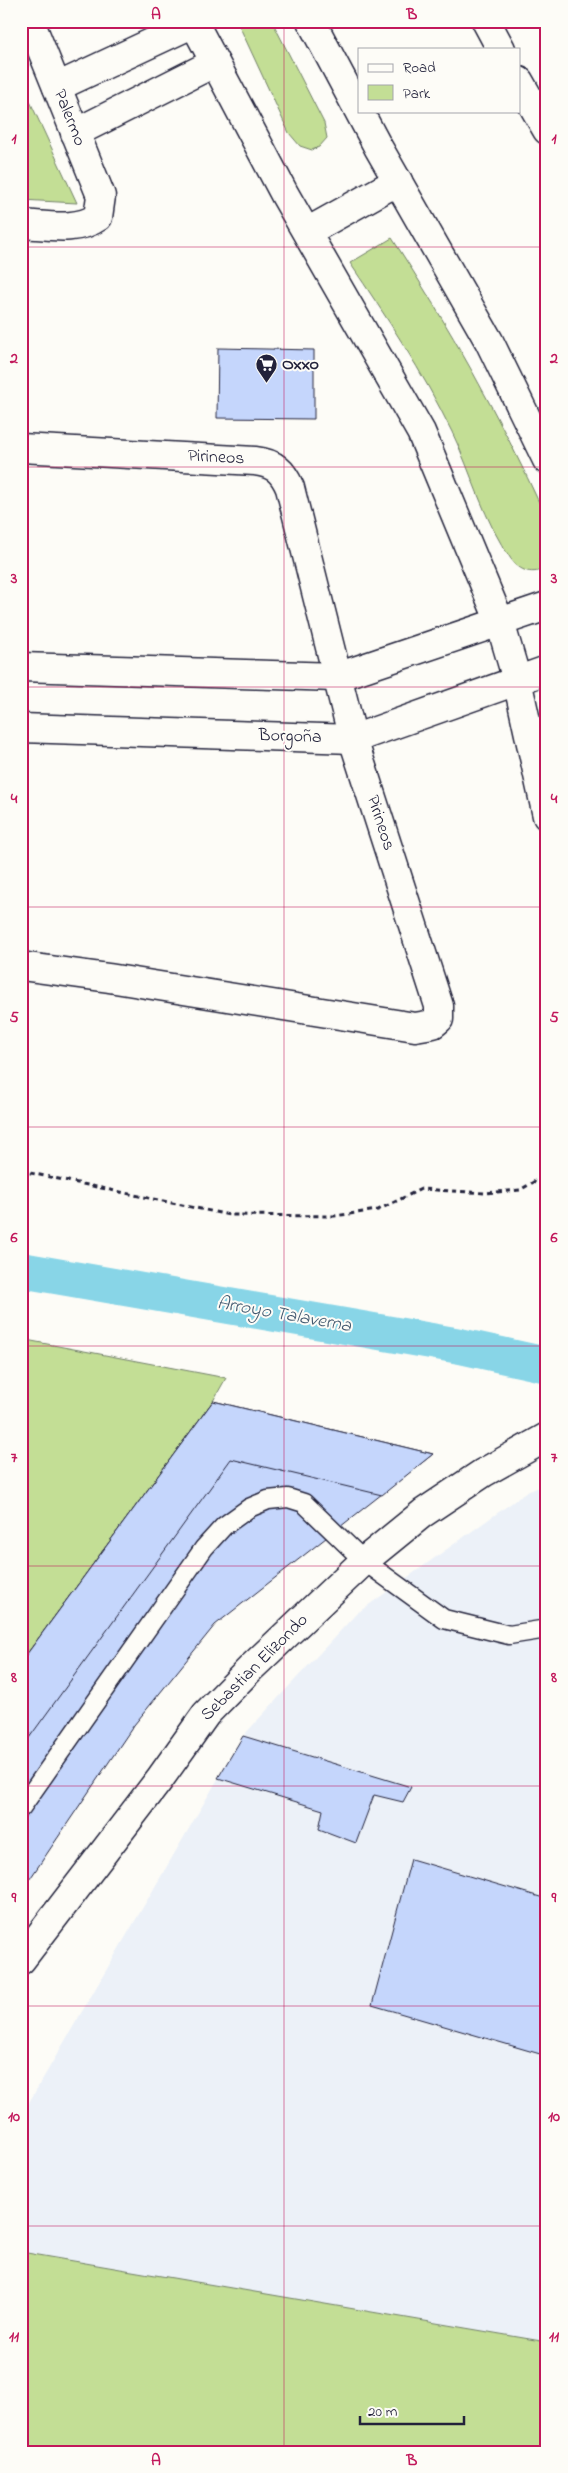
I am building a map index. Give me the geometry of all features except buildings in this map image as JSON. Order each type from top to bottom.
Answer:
[{"type":"street","name":"Palermo","points":[[21,224],[74,226],[88,224],[98,217],[101,196],[30,21]]},
{"type":"street","points":[[486,21],[500,48]]},
{"type":"street","points":[[57,87],[194,22],[214,63],[307,232],[421,432],[500,622],[517,680],[547,816]]},
{"type":"street","points":[[318,24],[358,102]]},
{"type":"street","points":[[75,133],[214,63]]},
{"type":"street","points":[[520,83],[547,130]]},
{"type":"street","points":[[363,112],[398,181],[490,341],[547,460]]},
{"type":"street","points":[[307,232],[398,181]]},
{"type":"street","name":"Pirineos","points":[[21,448],[255,461],[264,462],[282,472],[290,488],[353,739],[438,1006],[439,1019],[425,1027],[406,1026],[109,978],[21,966]]},
{"type":"street","points":[[21,667],[337,677],[547,606]]},
{"type":"street","name":"Borgoña","points":[[21,728],[353,739],[547,670]]},
{"type":"street","name":"Sebastian Elizondo","points":[[21,1960],[159,1780],[206,1714],[252,1667],[364,1561],[423,1513],[483,1473],[547,1437]]},
{"type":"lane","points":[[21,1808],[204,1548],[224,1526],[249,1508],[268,1500],[288,1498],[304,1504],[364,1561],[444,1618],[509,1635],[547,1629]]},
{"type":"path","points":[[21,1171],[229,1215],[334,1216],[378,1210],[421,1189],[485,1193],[520,1190],[547,1174]]},
{"type":"shaded area","points":[[547,1484],[547,2342],[21,2252],[21,2116],[243,1736],[356,1614],[527,1492]]},
{"type":"green space","points":[[237,21],[272,21],[324,123],[327,138],[319,147],[312,150],[300,146],[289,133]]},
{"type":"green space","points":[[21,82],[77,203],[21,200]]},
{"type":"green space","points":[[392,238],[473,372],[510,442],[544,513],[547,521],[547,568],[532,572],[527,571],[519,567],[511,559],[493,529],[441,410],[404,346],[350,263]]},
{"type":"green space","points":[[21,1339],[226,1378],[213,1401],[21,1662]]},
{"type":"green space","points":[[21,2252],[547,2342],[547,2452],[21,2452]]},
{"type":"waterway","name":"Arroyo Talaverna","points":[[21,1270],[460,1346],[547,1365]]},
{"type":"place","name":"Oxxo","points":[[266,384]]}]
